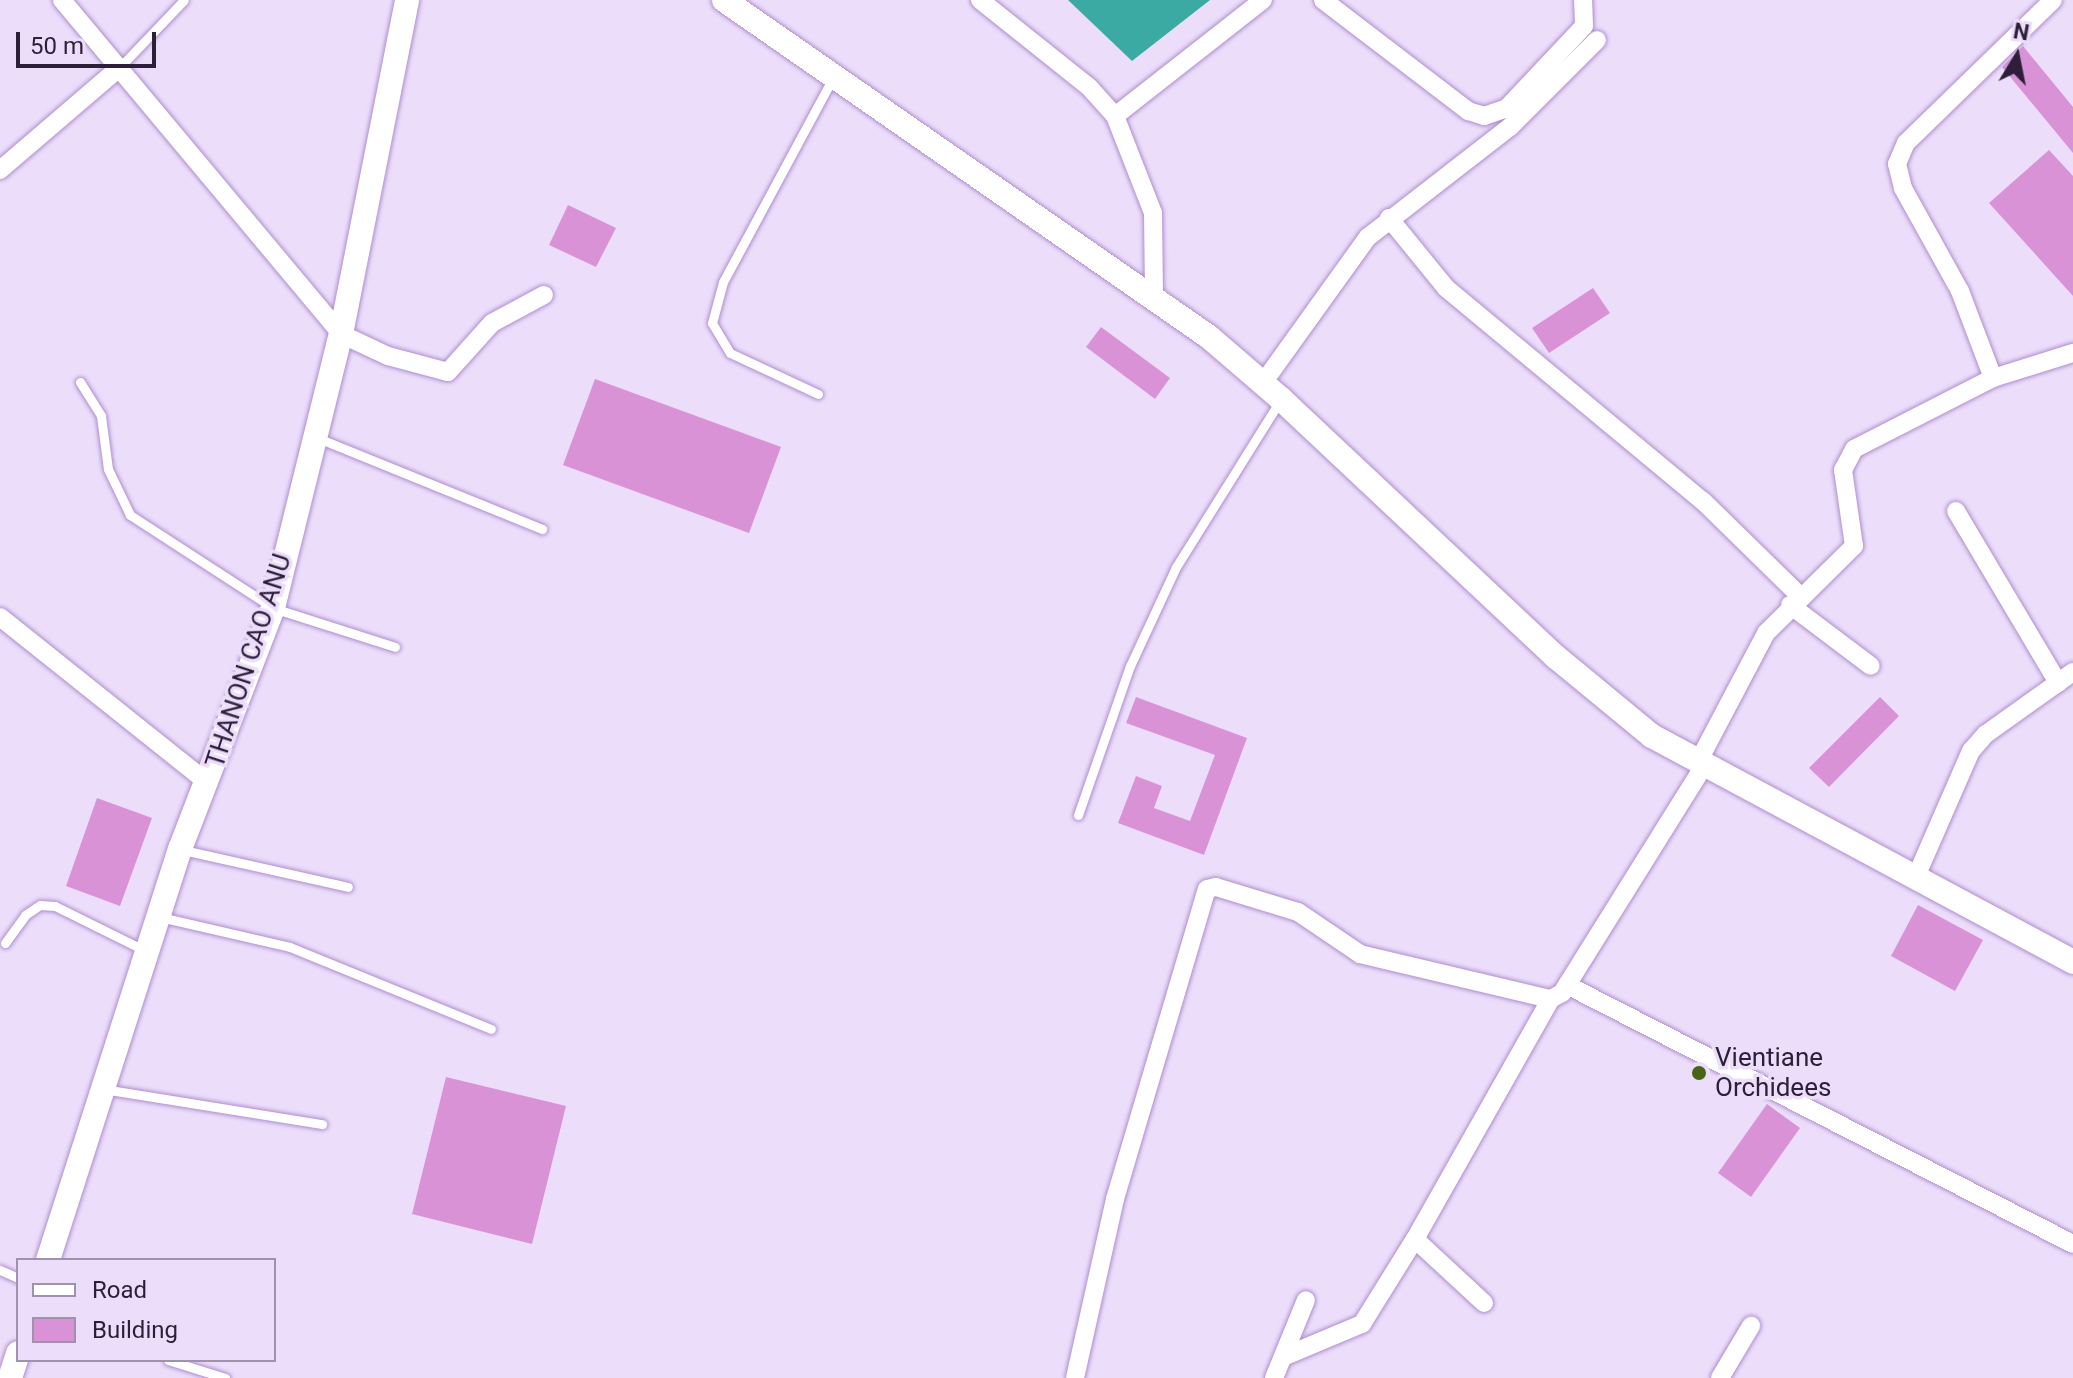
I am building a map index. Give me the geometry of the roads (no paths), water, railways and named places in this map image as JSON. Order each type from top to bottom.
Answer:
[{"type":"street","points":[[62,0],[341,334],[388,356],[448,372],[492,323],[544,295]]},
{"type":"street","name":"THANON CAO ANU","points":[[49,1258],[180,849],[273,608],[341,334],[407,0]]},
{"type":"street","points":[[724,0],[1154,297],[1272,391],[1556,657],[1652,736],[1700,765],[2073,962]]},
{"type":"street","points":[[980,0],[1089,87],[1115,116],[1153,213],[1154,297]]},
{"type":"street","points":[[1115,116],[1263,0]]},
{"type":"street","points":[[1323,0],[1468,111],[1484,116],[1507,108],[1584,26],[1583,0]]},
{"type":"street","points":[[1993,378],[1960,291],[1903,188],[1897,164],[1906,143],[2053,0]]},
{"type":"street","points":[[1272,391],[1368,237],[1510,127],[1597,40]]},
{"type":"street","points":[[0,170],[118,69]]},
{"type":"street","points":[[1389,218],[1446,288],[1703,501],[1795,601],[1871,666]]},
{"type":"street","points":[[1283,1357],[1362,1324],[1415,1239],[1551,999],[1567,985],[1700,765],[1766,633],[1854,546],[1843,470],[1854,449],[1993,378],[2073,353]]},
{"type":"street","points":[[1915,879],[1971,751],[2065,677],[1956,511]]},
{"type":"street","points":[[0,617],[208,783]]},
{"type":"street","points":[[1075,1378],[1115,1199],[1207,889],[1216,887],[1298,912],[1360,954],[1551,999]]},
{"type":"street","points":[[1567,985],[2073,1244]]},
{"type":"street","points":[[1415,1239],[1484,1303]]},
{"type":"street","points":[[1274,1378],[1306,1300]]},
{"type":"street","points":[[1720,1378],[1751,1326]]},
{"type":"lane","points":[[118,69],[184,0]]},
{"type":"lane","points":[[818,394],[730,353],[712,323],[723,282],[833,78]]},
{"type":"lane","points":[[80,382],[101,416],[108,469],[130,515],[273,608],[395,647]]},
{"type":"lane","points":[[1078,815],[1130,666],[1176,567],[1272,391]]},
{"type":"lane","points":[[315,437],[542,529]]},
{"type":"lane","points":[[180,849],[348,887]]},
{"type":"lane","points":[[5,943],[25,915],[40,905],[55,906],[146,951]]},
{"type":"lane","points":[[157,917],[290,947],[491,1029]]},
{"type":"lane","points":[[103,1089],[322,1124]]},
{"type":"lane","points":[[174,1362],[225,1378]]},
{"type":"place","name":"Vientiane Orchidees","points":[[1699,1073]]}]
